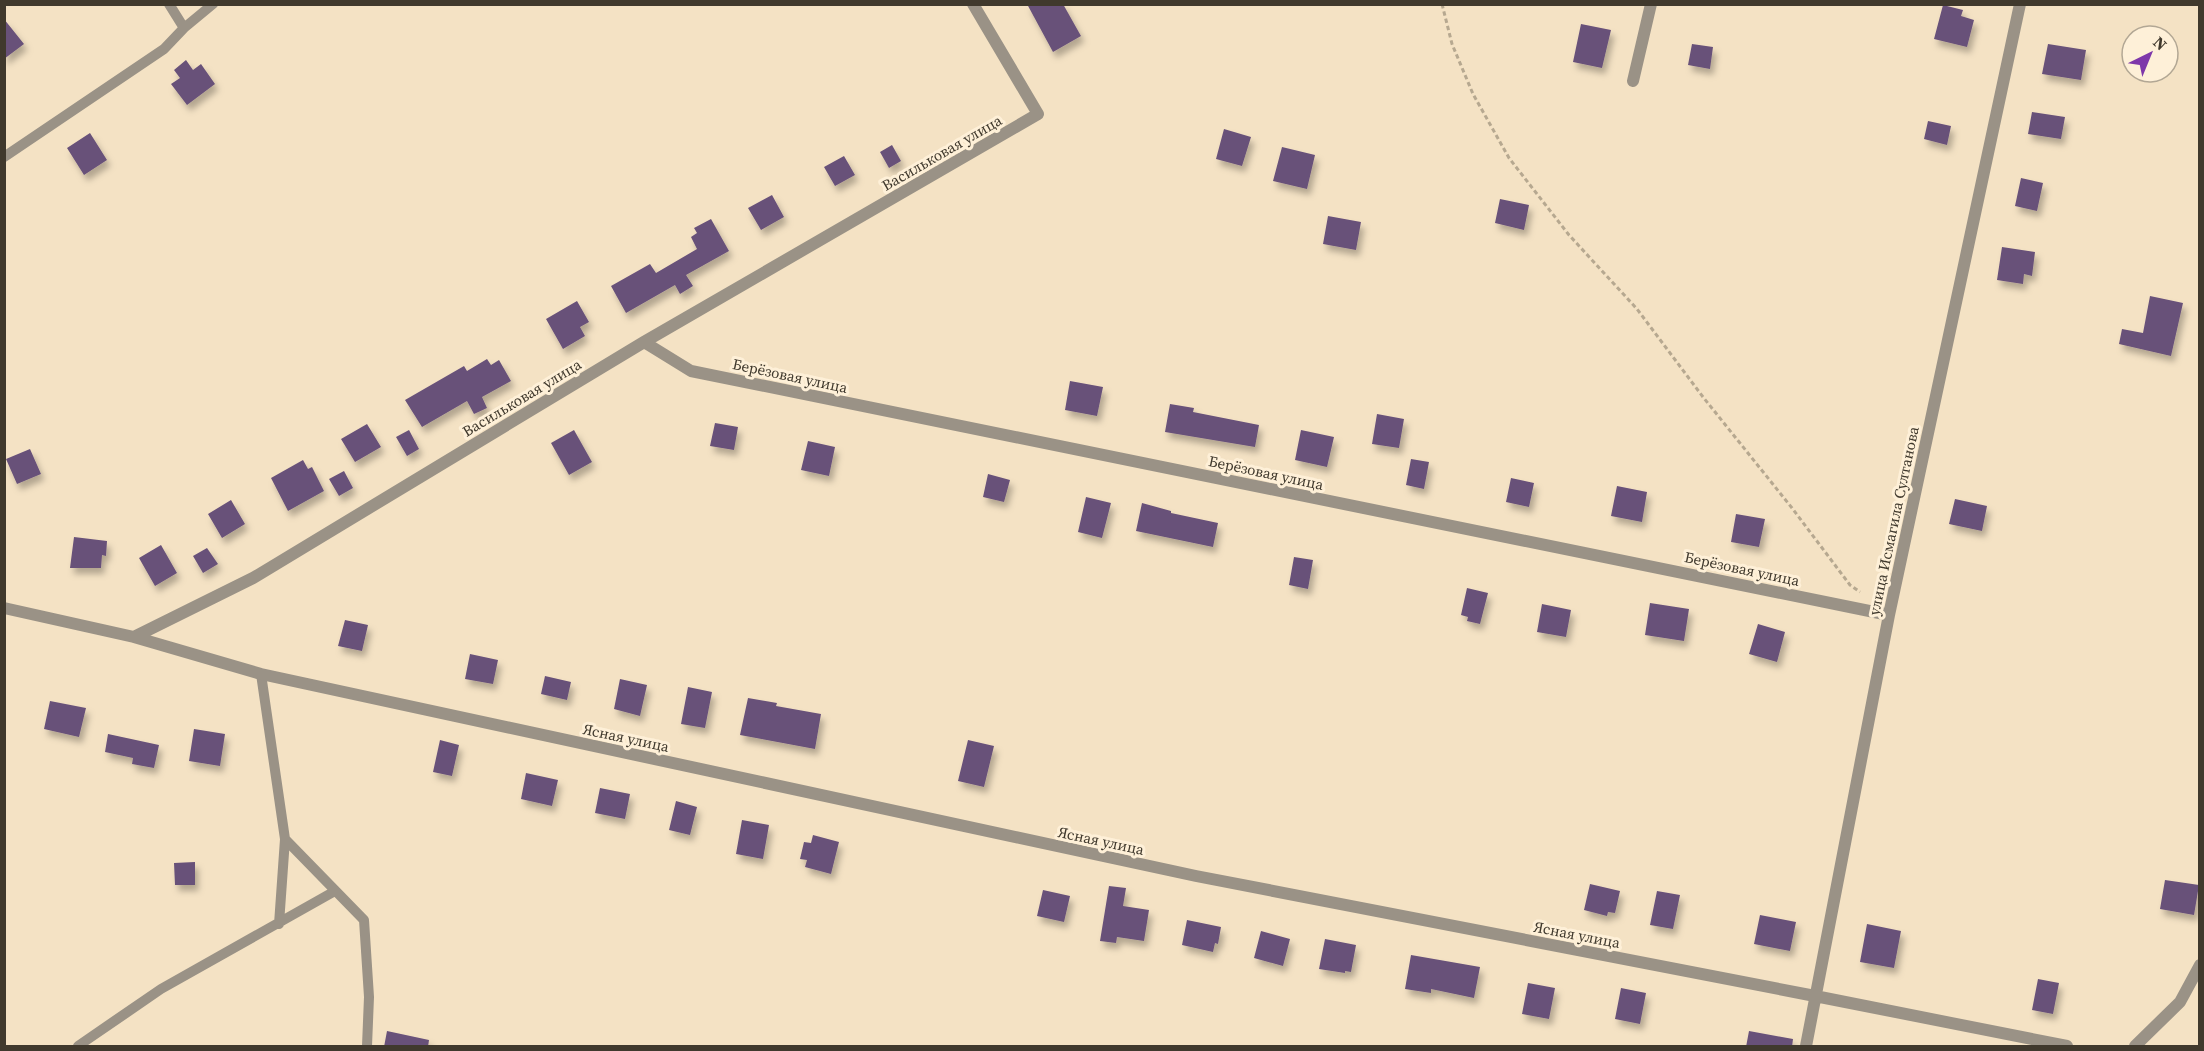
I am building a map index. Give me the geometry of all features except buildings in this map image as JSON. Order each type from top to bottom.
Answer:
[{"type":"street","name":"Васильковая улица","points":[[134,637],[253,578],[644,342],[1038,114],[973,4]]},
{"type":"street","points":[[1634,81],[1651,4]]},
{"type":"street","name":"улица Исмагила Султанова","points":[[1806,1047],[1889,615],[2020,4]]},
{"type":"street","name":"Берёзовая улица","points":[[644,342],[691,371],[1889,615]]},
{"type":"street","points":[[4,608],[134,637]]},
{"type":"street","name":"Ясная улица","points":[[134,637],[261,674],[1196,876],[2067,1047]]},
{"type":"street","points":[[2135,1047],[2180,1002],[2199,965]]},
{"type":"lane","points":[[169,4],[184,28]]},
{"type":"lane","points":[[4,157],[164,48],[213,4]]},
{"type":"lane","points":[[261,674],[285,839],[279,924]]},
{"type":"lane","points":[[285,839],[364,920],[369,997],[367,1047]]},
{"type":"lane","points":[[78,1047],[160,989],[335,891]]},
{"type":"path","points":[[1442,4],[1452,44],[1473,94],[1509,158],[1569,235],[1637,309],[1850,585],[1866,597]]}]
